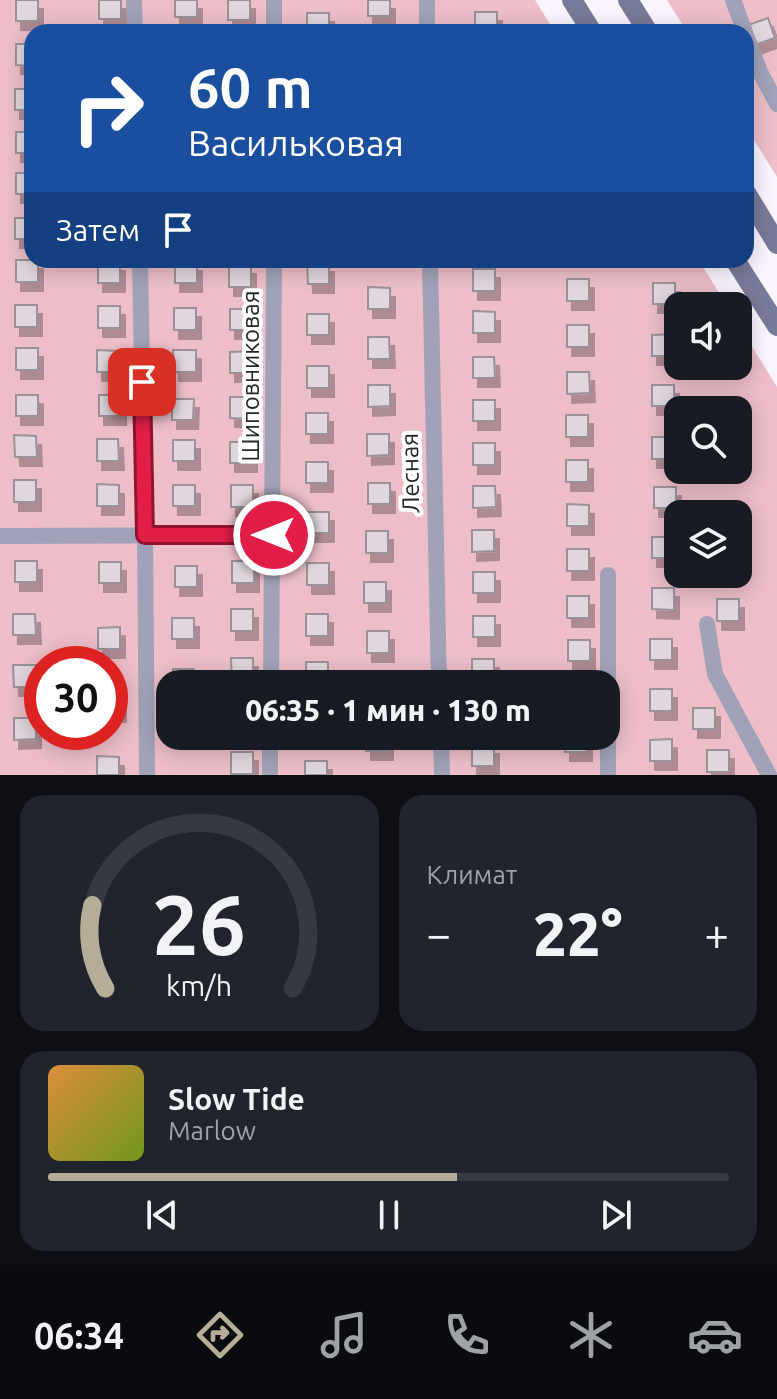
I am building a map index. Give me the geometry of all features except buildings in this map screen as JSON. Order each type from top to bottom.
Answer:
[{"type":"main road","points":[[572,0],[587,24]]},
{"type":"main road","points":[[628,0],[643,24]]},
{"type":"main road","points":[[754,206],[777,244]]},
{"type":"main road","points":[[740,268],[777,326]]},
{"type":"street","points":[[134,0],[135,24]]},
{"type":"street","points":[[274,0],[274,24]]},
{"type":"street","points":[[427,0],[427,24]]},
{"type":"street","points":[[733,0],[741,24]]},
{"type":"street","points":[[754,57],[777,104]]},
{"type":"street","points":[[140,268],[147,775]]},
{"type":"street","name":"Шиповниковая","points":[[271,670],[274,268]]},
{"type":"street","name":"Лесная","points":[[430,268],[439,670]]},
{"type":"street","points":[[0,536],[274,535]]},
{"type":"street","points":[[608,575],[608,775]]},
{"type":"street","points":[[707,624],[715,674],[769,775]]},
{"type":"street","points":[[270,750],[270,775]]},
{"type":"street","points":[[441,750],[442,775]]},
{"type":"shaded area","points":[[0,0],[535,0],[550,24],[24,24],[24,268],[704,268],[718,292],[664,292],[664,380],[752,380],[752,347],[777,387],[777,775],[0,775]]},
{"type":"shaded area","points":[[667,0],[777,0],[777,177],[754,140],[754,24],[682,24]]},
{"type":"route","points":[[142,382],[145,535],[274,535]]}]
